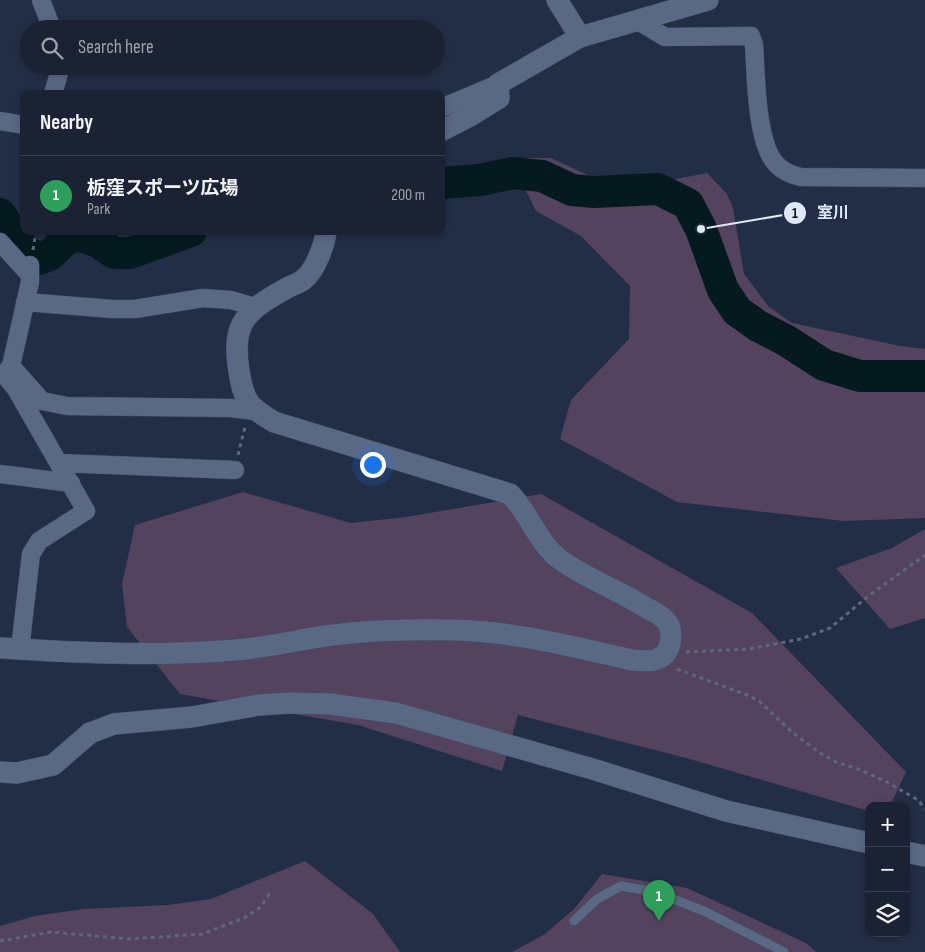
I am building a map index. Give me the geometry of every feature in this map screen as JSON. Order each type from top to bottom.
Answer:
[{"type":"street","points":[[41,0],[49,20]]},
{"type":"street","points":[[557,0],[580,37]]},
{"type":"street","points":[[445,106],[498,84],[580,37],[708,0]]},
{"type":"street","points":[[638,21],[665,36],[751,36],[754,45],[764,142],[776,164],[787,173],[801,177],[925,178]]},
{"type":"street","points":[[54,90],[59,75]]},
{"type":"street","points":[[445,129],[499,98],[498,84]]},
{"type":"street","points":[[0,121],[20,124]]},
{"type":"street","points":[[252,410],[242,393],[236,349],[237,336],[241,325],[247,314],[256,307],[305,279],[313,269],[326,240],[326,235]]},
{"type":"street","points":[[0,242],[30,270],[26,302],[5,371],[72,483],[86,511],[39,541],[31,554],[10,649],[97,652],[188,652],[247,648],[326,636],[398,629],[456,630],[519,636],[648,662],[661,658],[667,652],[671,630],[668,623],[662,617],[629,596],[578,571],[558,557],[546,545],[520,504],[510,494],[274,422],[252,410],[231,408],[67,406],[42,401],[5,371]]},
{"type":"street","points":[[26,302],[112,309],[136,309],[203,298],[231,300],[256,307]]},
{"type":"street","points":[[60,463],[235,470]]},
{"type":"street","points":[[0,474],[72,483]]},
{"type":"street","points":[[0,772],[17,773],[53,765],[90,733],[114,724],[192,717],[259,705],[290,703],[330,704],[396,713],[596,770],[726,812],[865,842]]},
{"type":"street","points":[[910,853],[925,856]]},
{"type":"lane","points":[[574,921],[597,899],[620,886],[656,892],[706,912],[784,952]]},
{"type":"path","points":[[33,245],[35,235]]},
{"type":"path","points":[[235,470],[252,410]]},
{"type":"path","points":[[925,556],[871,594],[830,628],[801,639],[749,649],[667,652],[671,667],[747,694],[759,701],[794,733],[820,753],[836,762],[858,769],[884,781],[918,800],[925,809]]},
{"type":"path","points":[[0,942],[51,932],[129,939],[202,934],[244,918],[260,907],[271,891]]},
{"type":"shaded area","points":[[510,158],[551,158],[592,177],[671,180],[707,173],[727,194],[733,208],[744,274],[769,307],[792,323],[900,346],[925,349],[925,518],[844,521],[677,502],[560,439],[571,400],[629,339],[630,286],[581,236],[536,211]]},
{"type":"shaded area","points":[[243,492],[351,523],[406,517],[541,494],[752,613],[906,772],[892,802],[865,802],[865,810],[686,758],[518,715],[502,771],[358,725],[180,694],[127,627],[122,584],[135,525]]},
{"type":"shaded area","points":[[925,529],[925,618],[890,629],[836,568],[892,548]]},
{"type":"shaded area","points":[[305,861],[373,914],[400,952],[0,952],[0,926],[35,916],[84,909],[168,905],[211,899]]},
{"type":"shaded area","points":[[602,874],[687,888],[806,943],[816,952],[512,952],[545,934],[574,909]]},
{"type":"waterway","points":[[445,183],[480,180],[513,173],[542,176],[572,190],[594,192],[658,189],[688,204],[701,229],[723,290],[737,311],[758,326],[787,341],[824,365],[860,376],[925,376]]},
{"type":"waterway","points":[[0,214],[24,250],[39,259],[50,255],[65,240],[78,235]]},
{"type":"waterway","points":[[78,235],[98,242],[114,253],[130,253],[180,235]]},
{"type":"place","name":"室川","points":[[701,229]]},
{"type":"place","name":"栃窪スポーツ広場","points":[[659,921]]}]
